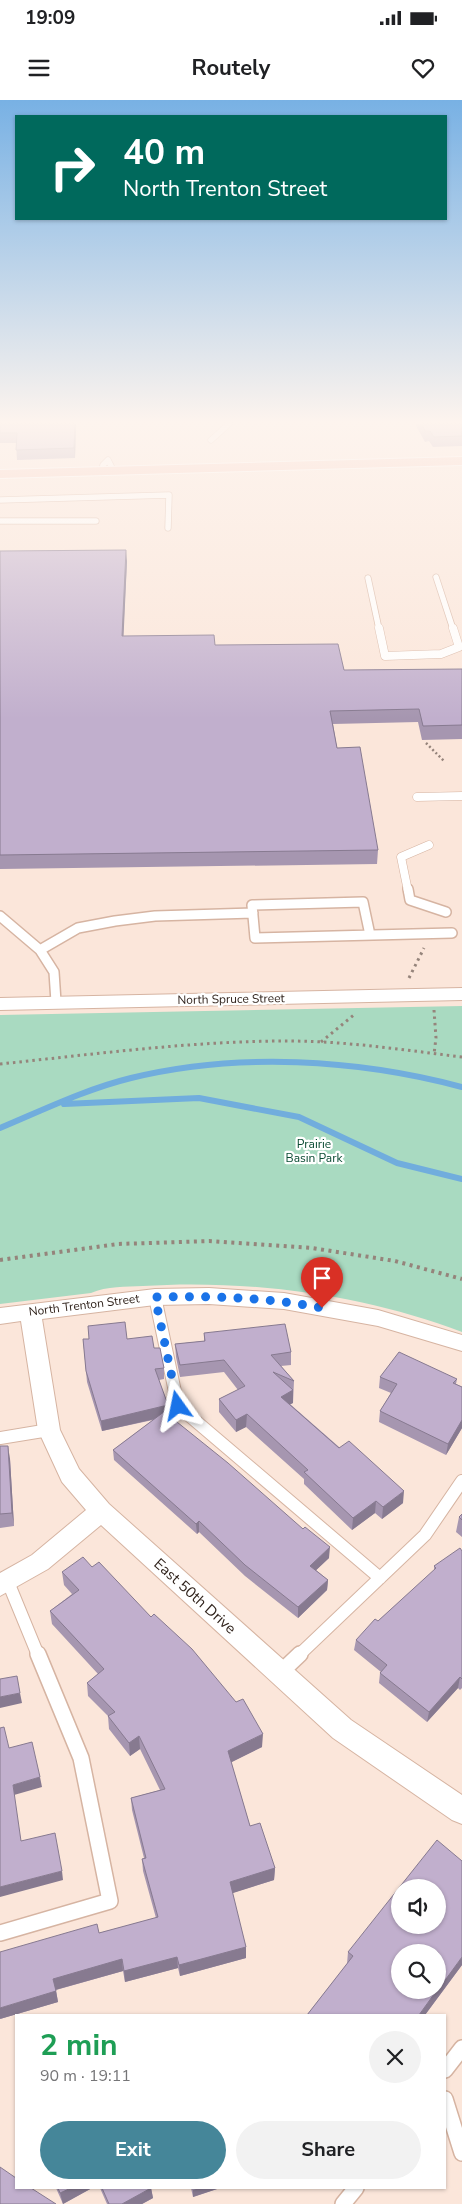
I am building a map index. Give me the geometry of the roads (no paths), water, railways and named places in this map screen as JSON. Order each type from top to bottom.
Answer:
[{"type":"street","name":"North Spruce Street","points":[[0,1004],[462,994]]},
{"type":"street","name":"North Trenton Street","points":[[0,1316],[155,1297],[209,1296],[284,1301],[378,1318],[462,1343]]},
{"type":"street","name":"East 50th Drive","points":[[30,1312],[49,1430],[70,1475],[101,1511],[342,1729],[462,1811]]},
{"type":"street","points":[[4,1584],[40,1562],[101,1511]]},
{"type":"lane","points":[[168,522],[168,528]]},
{"type":"lane","points":[[368,578],[385,656],[394,656],[441,654],[459,647],[436,577]]},
{"type":"lane","points":[[418,797],[462,796]]},
{"type":"lane","points":[[429,845],[401,857],[410,900],[446,912]]},
{"type":"lane","points":[[370,936],[364,902],[252,904],[255,938],[370,936],[452,933]]},
{"type":"lane","points":[[40,950],[78,928],[115,921],[155,916],[253,913]]},
{"type":"lane","points":[[0,916],[40,950],[54,972],[56,1002]]},
{"type":"lane","points":[[155,1297],[178,1406],[380,1578]]},
{"type":"lane","points":[[0,1438],[49,1430]]},
{"type":"lane","points":[[280,1672],[426,1535],[462,1480]]},
{"type":"lane","points":[[0,1933],[110,1901],[81,1758],[4,1584]]},
{"type":"lane","points":[[446,2069],[462,2048]]},
{"type":"lane","points":[[446,2101],[462,2153]]},
{"type":"lane","points":[[343,2204],[355,2189]]},
{"type":"waterway","points":[[0,1128],[65,1100],[114,1083],[172,1070],[213,1064],[297,1062],[339,1065],[381,1070],[462,1087]]},
{"type":"waterway","points":[[64,1104],[199,1098],[299,1117],[397,1163],[462,1179]]},
{"type":"park label","name":"Prairie Basin Park","points":[[314,1151]]}]
